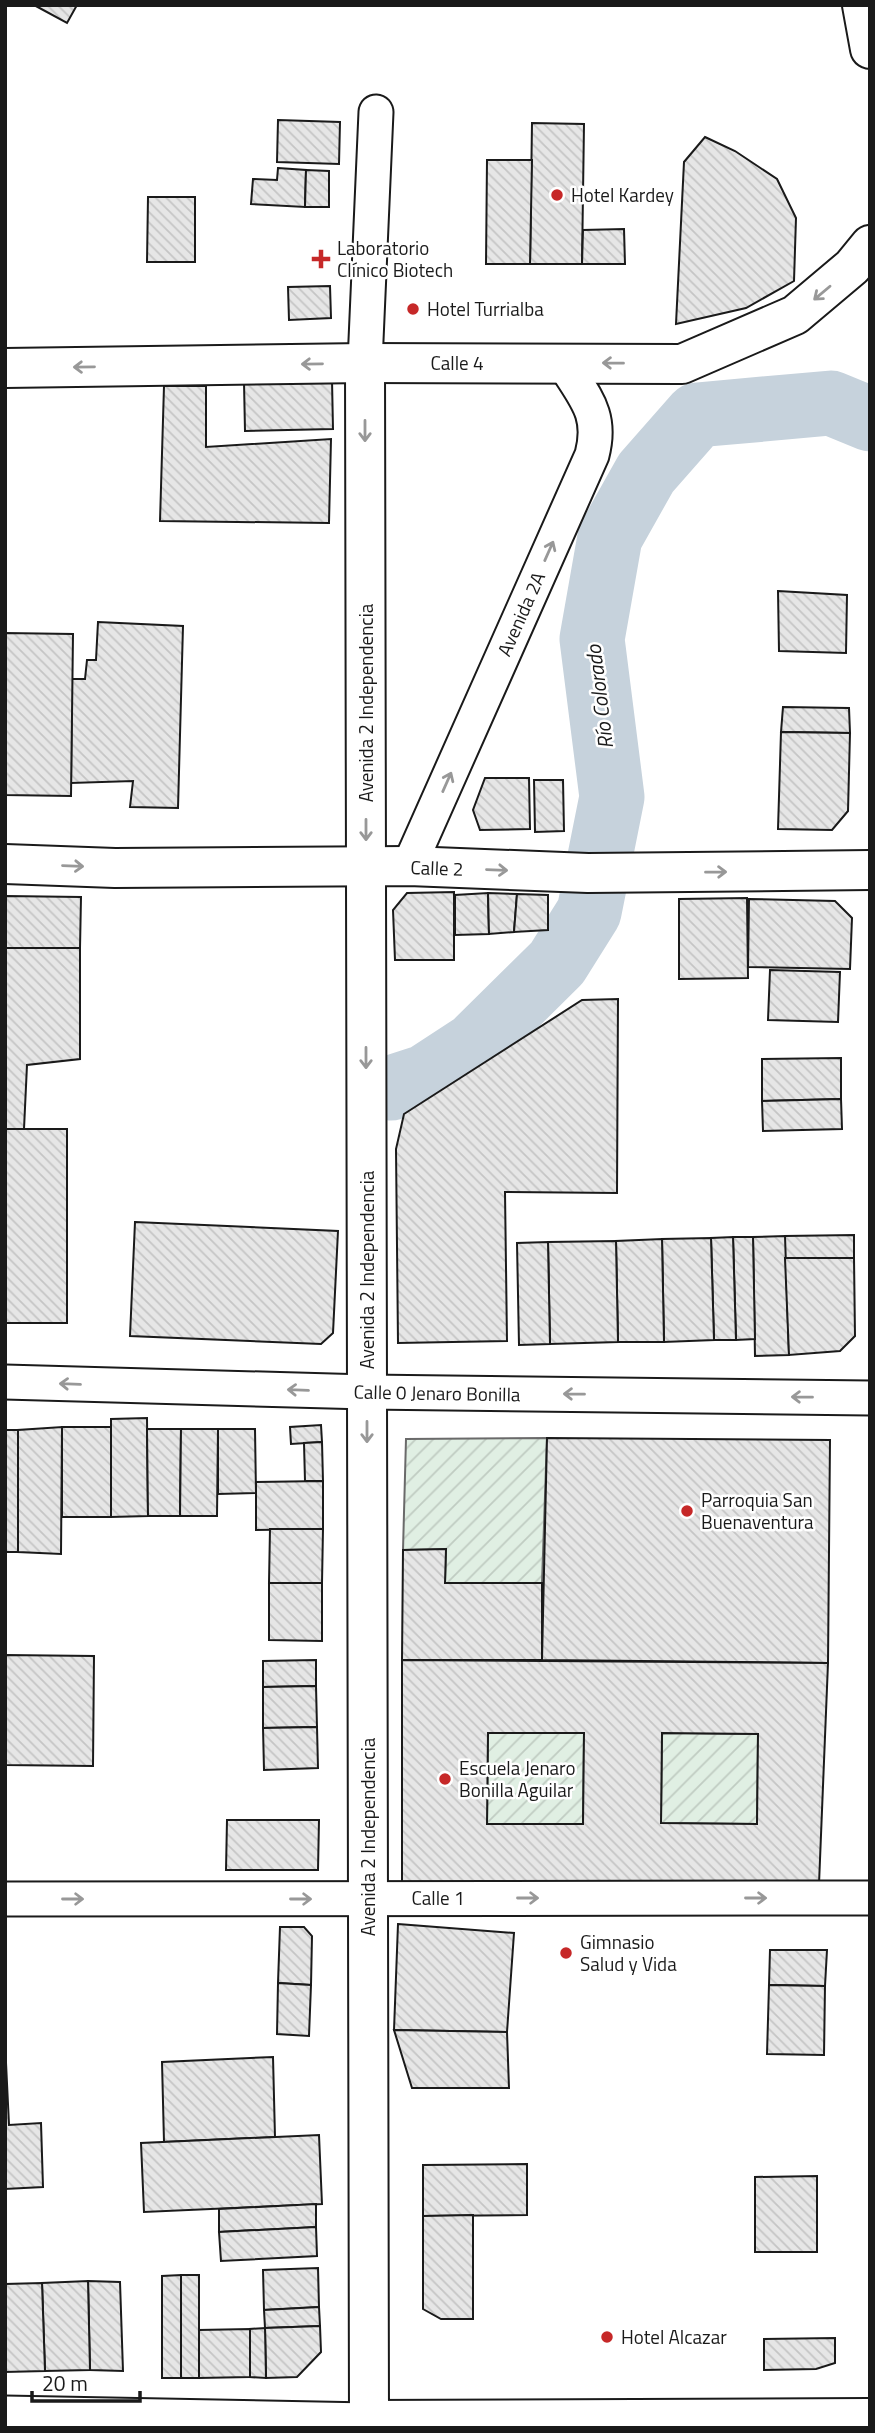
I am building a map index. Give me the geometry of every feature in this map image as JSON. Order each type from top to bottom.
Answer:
[{"type":"street","points":[[862,5],[870,49]]},
{"type":"street","name":"Avenida 2 Independencia","points":[[369,2424],[365,363],[376,112]]},
{"type":"street","name":"Calle 4","points":[[5,368],[365,363],[682,364],[795,315],[852,267],[870,245]]},
{"type":"street","name":"Avenida 2A","points":[[409,866],[592,455],[598,434],[595,416],[563,362]]},
{"type":"street","name":"Calle 2","points":[[5,864],[115,868],[409,866],[588,873],[870,870]]},
{"type":"street","name":"Calle 0 Jenaro Bonilla","points":[[5,1382],[367,1392],[870,1398]]},
{"type":"street","name":"Calle 1","points":[[5,1899],[870,1898]]},
{"type":"street","points":[[5,2413],[369,2424],[870,2418]]},
{"type":"green space","points":[[547,1438],[542,1583],[445,1583],[446,1549],[403,1550],[406,1439]]},
{"type":"green space","points":[[488,1733],[584,1733],[583,1824],[487,1824]]},
{"type":"green space","points":[[662,1733],[758,1734],[757,1824],[661,1823]]},
{"type":"building","points":[[34,5],[77,5],[67,23]]},
{"type":"building","points":[[278,120],[340,122],[339,164],[277,162]]},
{"type":"building","name":"Hotel Kardey","points":[[532,123],[584,124],[582,264],[530,264]]},
{"type":"building","points":[[705,137],[735,151],[777,179],[796,218],[794,281],[746,308],[676,324],[684,162]]},
{"type":"building","points":[[487,160],[532,160],[530,264],[486,264]]},
{"type":"building","points":[[278,168],[306,170],[305,207],[251,204],[253,179],[277,180]]},
{"type":"building","points":[[306,170],[329,171],[329,207],[305,207]]},
{"type":"building","points":[[148,197],[195,197],[195,262],[147,262]]},
{"type":"building","points":[[624,229],[625,264],[582,264],[583,230]]},
{"type":"building","points":[[330,286],[331,318],[289,320],[288,287]]},
{"type":"building","points":[[332,380],[333,429],[245,431],[244,382]]},
{"type":"building","points":[[164,386],[206,386],[206,447],[331,439],[329,523],[160,521]]},
{"type":"building","points":[[778,591],[847,595],[846,653],[779,651]]},
{"type":"building","points":[[98,622],[183,626],[178,808],[130,807],[133,781],[71,783],[72,679],[85,679],[87,660],[96,660]]},
{"type":"building","points":[[5,633],[73,634],[71,796],[5,795]]},
{"type":"building","points":[[783,707],[849,708],[850,733],[781,732]]},
{"type":"building","points":[[781,732],[850,733],[848,811],[832,830],[778,829]]},
{"type":"building","points":[[485,778],[529,778],[530,829],[480,830],[473,810]]},
{"type":"building","points":[[534,780],[563,780],[564,831],[535,832]]},
{"type":"building","points":[[454,892],[454,960],[395,960],[393,910],[407,893]]},
{"type":"building","points":[[488,893],[489,934],[455,935],[455,895]]},
{"type":"building","points":[[488,893],[517,894],[514,932],[489,934]]},
{"type":"building","points":[[517,894],[548,895],[548,930],[514,932]]},
{"type":"building","points":[[6,896],[81,897],[80,948],[5,948]]},
{"type":"building","points":[[747,898],[748,978],[679,979],[679,899]]},
{"type":"building","points":[[749,899],[835,901],[852,918],[850,969],[748,967]]},
{"type":"building","points":[[5,948],[80,948],[80,1059],[27,1065],[24,1129],[5,1129]]},
{"type":"building","points":[[770,970],[840,972],[838,1022],[768,1020]]},
{"type":"building","points":[[618,999],[617,1193],[505,1192],[507,1341],[398,1343],[396,1149],[404,1114],[582,1000]]},
{"type":"building","points":[[841,1058],[841,1099],[762,1101],[762,1059]]},
{"type":"building","points":[[841,1099],[842,1129],[763,1131],[762,1101]]},
{"type":"building","points":[[5,1129],[67,1129],[67,1323],[5,1323]]},
{"type":"building","points":[[135,1222],[338,1231],[333,1333],[321,1344],[130,1336]]},
{"type":"building","points":[[854,1235],[854,1258],[785,1258],[785,1236]]},
{"type":"building","points":[[785,1236],[789,1355],[755,1356],[753,1237]]},
{"type":"building","points":[[733,1237],[753,1237],[755,1339],[736,1340]]},
{"type":"building","points":[[733,1237],[736,1340],[714,1340],[711,1238]]},
{"type":"building","points":[[711,1238],[714,1340],[664,1342],[662,1239]]},
{"type":"building","points":[[662,1239],[664,1342],[618,1342],[616,1241]]},
{"type":"building","points":[[616,1241],[618,1342],[550,1344],[548,1242]]},
{"type":"building","points":[[548,1242],[550,1344],[519,1345],[517,1243]]},
{"type":"building","points":[[785,1258],[854,1258],[855,1336],[840,1351],[789,1355]]},
{"type":"building","points":[[147,1418],[148,1516],[111,1517],[111,1419]]},
{"type":"building","points":[[321,1425],[322,1442],[291,1444],[290,1427]]},
{"type":"building","points":[[62,1427],[61,1554],[18,1552],[18,1430]]},
{"type":"building","points":[[62,1427],[111,1427],[111,1517],[62,1517]]},
{"type":"building","points":[[147,1429],[181,1429],[180,1516],[148,1516]]},
{"type":"building","points":[[181,1429],[218,1429],[217,1516],[180,1516]]},
{"type":"building","points":[[218,1429],[255,1429],[256,1493],[218,1494]]},
{"type":"building","points":[[5,1430],[18,1430],[18,1552],[5,1552]]},
{"type":"building","name":"Parroquia San Buenaventura","points":[[547,1438],[830,1440],[828,1663],[542,1660]]},
{"type":"building","points":[[322,1442],[323,1481],[305,1481],[304,1443]]},
{"type":"building","points":[[323,1481],[323,1529],[256,1530],[256,1482]]},
{"type":"building","points":[[270,1529],[323,1529],[322,1583],[269,1583]]},
{"type":"building","points":[[446,1549],[445,1583],[542,1583],[542,1660],[402,1660],[403,1550]]},
{"type":"building","points":[[269,1583],[322,1583],[322,1641],[269,1640]]},
{"type":"building","points":[[5,1655],[94,1656],[93,1766],[5,1765]]},
{"type":"building","points":[[316,1660],[316,1686],[263,1687],[263,1661]]},
{"type":"building","name":"Escuela Jenaro Bonilla Aguilar","points":[[402,1660],[828,1663],[819,1884],[402,1883]],"holes":[[[488,1733],[584,1733],[583,1824],[487,1824]],[[662,1733],[758,1734],[757,1824],[661,1823]]]},
{"type":"building","points":[[316,1686],[317,1727],[263,1728],[263,1687]]},
{"type":"building","points":[[317,1727],[318,1768],[264,1770],[263,1728]]},
{"type":"building","points":[[227,1820],[319,1820],[318,1870],[226,1870]]},
{"type":"building","points":[[398,1924],[514,1933],[507,2032],[394,2030]]},
{"type":"building","points":[[280,1927],[304,1927],[312,1936],[311,1985],[278,1983]]},
{"type":"building","points":[[770,1950],[827,1950],[825,1986],[769,1985]]},
{"type":"building","points":[[278,1983],[311,1985],[309,2036],[277,2034]]},
{"type":"building","points":[[769,1985],[825,1986],[824,2055],[767,2054]]},
{"type":"building","points":[[394,2030],[507,2032],[509,2088],[412,2088]]},
{"type":"building","points":[[5,2042],[9,2125],[41,2123],[43,2187],[5,2189]]},
{"type":"building","points":[[273,2057],[275,2137],[164,2142],[162,2062]]},
{"type":"building","points":[[319,2135],[322,2204],[144,2212],[141,2143]]},
{"type":"building","points":[[527,2164],[527,2215],[423,2216],[423,2165]]},
{"type":"building","points":[[817,2176],[817,2252],[755,2252],[755,2177]]},
{"type":"building","points":[[316,2204],[316,2227],[219,2232],[219,2209]]},
{"type":"building","points":[[473,2215],[473,2319],[441,2319],[423,2309],[423,2216]]},
{"type":"building","points":[[316,2227],[317,2256],[221,2261],[219,2232]]},
{"type":"building","points":[[318,2268],[319,2307],[264,2310],[263,2270]]},
{"type":"building","points":[[181,2275],[199,2275],[199,2378],[181,2378]]},
{"type":"building","points":[[181,2275],[181,2378],[162,2378],[162,2276]]},
{"type":"building","points":[[88,2281],[120,2282],[123,2371],[90,2370]]},
{"type":"building","points":[[88,2281],[90,2370],[45,2371],[42,2283]]},
{"type":"building","points":[[42,2283],[45,2371],[5,2372],[5,2284]]},
{"type":"building","points":[[319,2307],[320,2326],[265,2328],[264,2310]]},
{"type":"building","points":[[320,2326],[321,2352],[297,2377],[266,2378],[265,2328]]},
{"type":"building","points":[[265,2328],[266,2378],[250,2377],[250,2329]]},
{"type":"building","points":[[250,2329],[250,2377],[199,2378],[199,2330]]},
{"type":"building","points":[[835,2338],[835,2363],[816,2369],[764,2370],[764,2339]]},
{"type":"waterway","name":"Río Colorado","points":[[391,1088],[425,1077],[474,1045],[557,963],[589,912],[612,797],[592,639],[610,537],[646,473],[697,415],[831,403],[870,419]]},
{"type":"place","name":"Hotel Kardey","points":[[557,195]]},
{"type":"place","name":"Laboratorio Clínico Biotech","points":[[321,259]]},
{"type":"place","name":"Hotel Turrialba","points":[[413,309]]},
{"type":"place","name":"Parroquia San Buenaventura","points":[[687,1511]]},
{"type":"place","name":"Escuela Jenaro Bonilla Aguilar","points":[[445,1779]]},
{"type":"place","name":"Gimnasio Salud y Vida","points":[[566,1953]]},
{"type":"place","name":"Hotel Alcazar","points":[[607,2337]]}]
